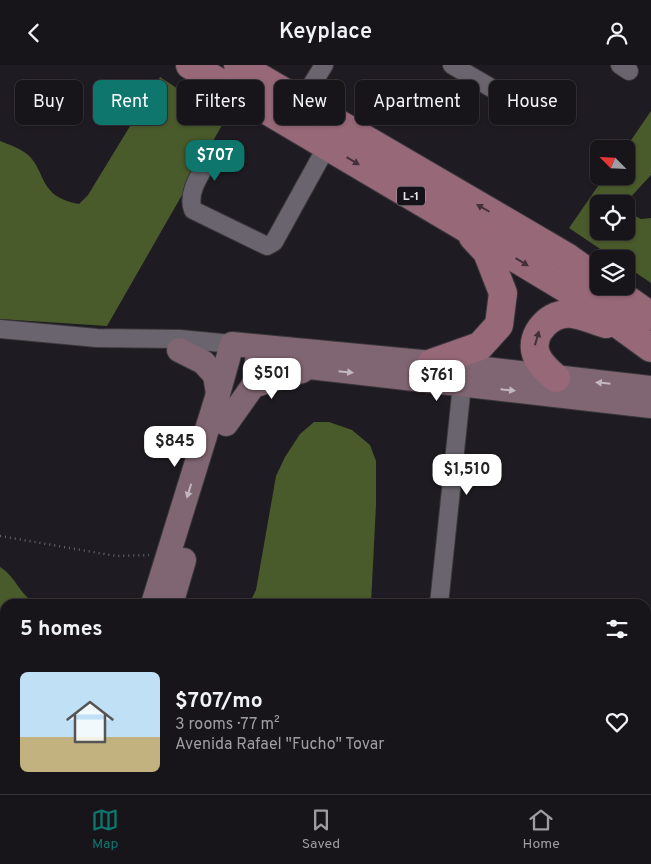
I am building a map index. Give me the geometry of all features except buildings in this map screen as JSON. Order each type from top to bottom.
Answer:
[{"type":"main road","name":"L-1","points":[[190,65],[585,300],[651,348]]},
{"type":"main road","name":"L-1","points":[[238,65],[274,85]]},
{"type":"main road","name":"L-1","points":[[343,125],[558,252],[590,274]]},
{"type":"main road","points":[[432,363],[480,346],[498,325],[503,293],[487,252],[460,224]]},
{"type":"main road","points":[[621,295],[651,315]]},
{"type":"main road","name":"L-1","points":[[556,378],[543,367],[535,353],[536,338],[541,327],[549,321],[561,315],[572,314],[629,331]]},
{"type":"street","points":[[315,80],[324,65]]},
{"type":"street","points":[[452,65],[489,87]]},
{"type":"street","points":[[212,154],[191,193],[190,202],[193,210],[267,246],[274,242],[327,146]]},
{"type":"street","points":[[0,329],[97,338],[179,350],[238,351],[432,363],[651,388]]},
{"type":"street","points":[[97,338],[180,339],[313,368],[651,406]]},
{"type":"street","points":[[179,350],[203,361],[215,375],[218,395]]},
{"type":"street","points":[[155,599],[218,395],[238,351]]},
{"type":"street","points":[[173,599],[226,424],[238,351]]},
{"type":"street","points":[[226,424],[253,386],[313,368]]},
{"type":"street","points":[[441,599],[462,385]]},
{"type":"path","points":[[0,536],[116,556],[169,554]]},
{"type":"green space","points":[[167,82],[177,88],[177,125],[222,125],[107,326],[0,319],[0,141],[30,157],[36,164],[44,182],[60,198],[79,204],[88,195],[131,125],[167,125]]},
{"type":"green space","points":[[651,111],[651,175],[633,195],[592,195],[599,185],[635,185],[635,140],[631,140]]},
{"type":"green space","points":[[590,198],[590,240],[635,240],[635,216],[641,219],[651,218],[651,283],[635,272],[635,250],[602,250],[569,228]]},
{"type":"green space","points":[[314,422],[329,422],[352,430],[370,445],[376,461],[376,505],[371,599],[252,599],[256,590],[276,476],[285,457],[300,434]]},
{"type":"green space","points":[[0,567],[30,599],[0,599]]}]
